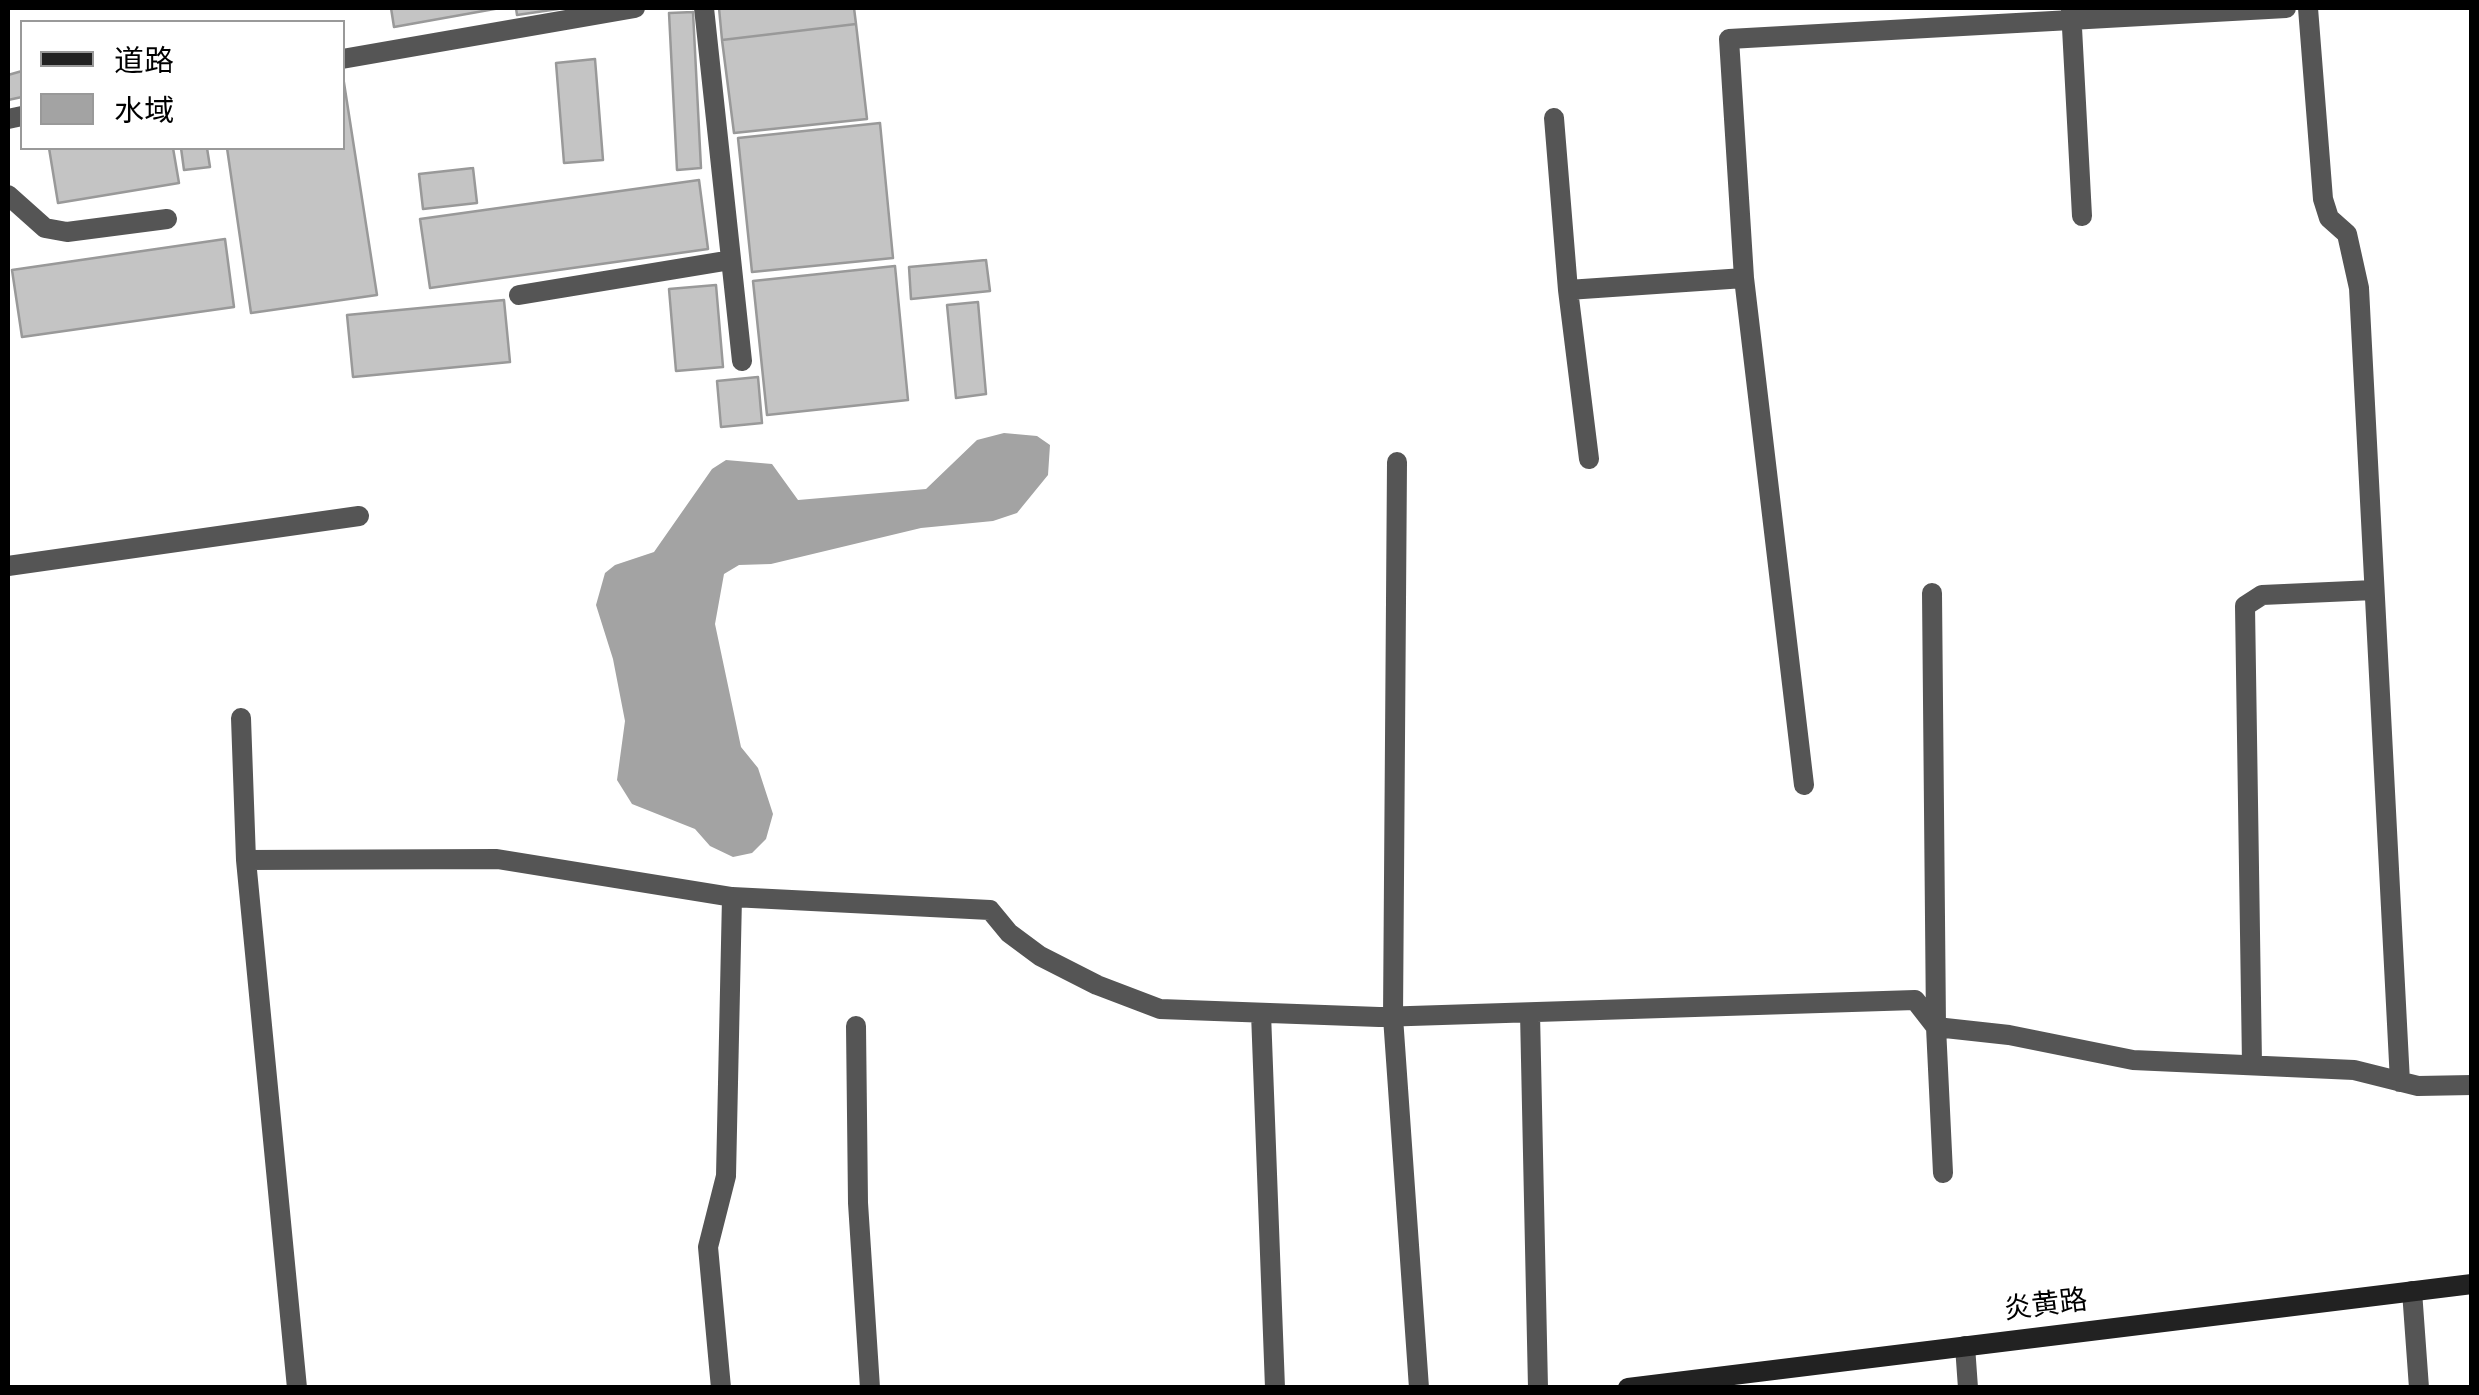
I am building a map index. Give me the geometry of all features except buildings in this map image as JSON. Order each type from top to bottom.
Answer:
[{"type":"street","points":[[345,58],[634,8]]},
{"type":"street","points":[[704,8],[742,361]]},
{"type":"street","points":[[1804,786],[1744,278],[1729,39],[2072,14],[2286,8]]},
{"type":"street","points":[[2308,8],[2323,199],[2328,218],[2347,234],[2359,288],[2400,1082]]},
{"type":"street","points":[[2072,14],[2082,216]]},
{"type":"street","points":[[1554,118],[1568,290],[1589,458]]},
{"type":"street","points":[[8,194],[45,228],[67,232],[167,219]]},
{"type":"street","points":[[519,295],[731,260]]},
{"type":"street","points":[[1568,290],[1744,278]]},
{"type":"street","points":[[1398,462],[1393,1017],[1419,1388]]},
{"type":"street","points":[[8,566],[358,516]]},
{"type":"street","points":[[2252,1064],[2246,606],[2262,595],[2374,590]]},
{"type":"street","points":[[1932,593],[1936,1027],[1944,1173]]},
{"type":"street","points":[[241,718],[246,860],[297,1388]]},
{"type":"street","points":[[246,860],[497,858],[732,897],[990,910],[1009,932],[1040,956],[1097,985],[1160,1009],[1393,1017],[1915,1000],[1936,1027],[2009,1035],[2133,1060],[2354,1070],[2418,1086],[2472,1085]]},
{"type":"street","points":[[721,1388],[708,1246],[726,1176],[732,897]]},
{"type":"street","points":[[1261,1012],[1275,1388]]},
{"type":"street","points":[[1530,1013],[1538,1388]]},
{"type":"street","points":[[856,1026],[858,1204],[870,1388]]},
{"type":"street","name":"炎黄路","points":[[1628,1388],[2472,1284]]},
{"type":"street","points":[[2412,1291],[2420,1388]]},
{"type":"street","points":[[1965,1346],[1968,1388]]},
{"type":"water","points":[[1004,433],[1037,436],[1050,445],[1048,475],[1017,513],[993,521],[921,528],[771,564],[739,565],[724,574],[715,624],[741,747],[758,768],[773,814],[766,839],[752,853],[733,857],[710,846],[695,829],[632,804],[617,780],[625,721],[613,659],[596,605],[605,573],[615,565],[654,552],[712,469],[726,460],[772,464],[798,500],[926,489],[977,440]]}]
